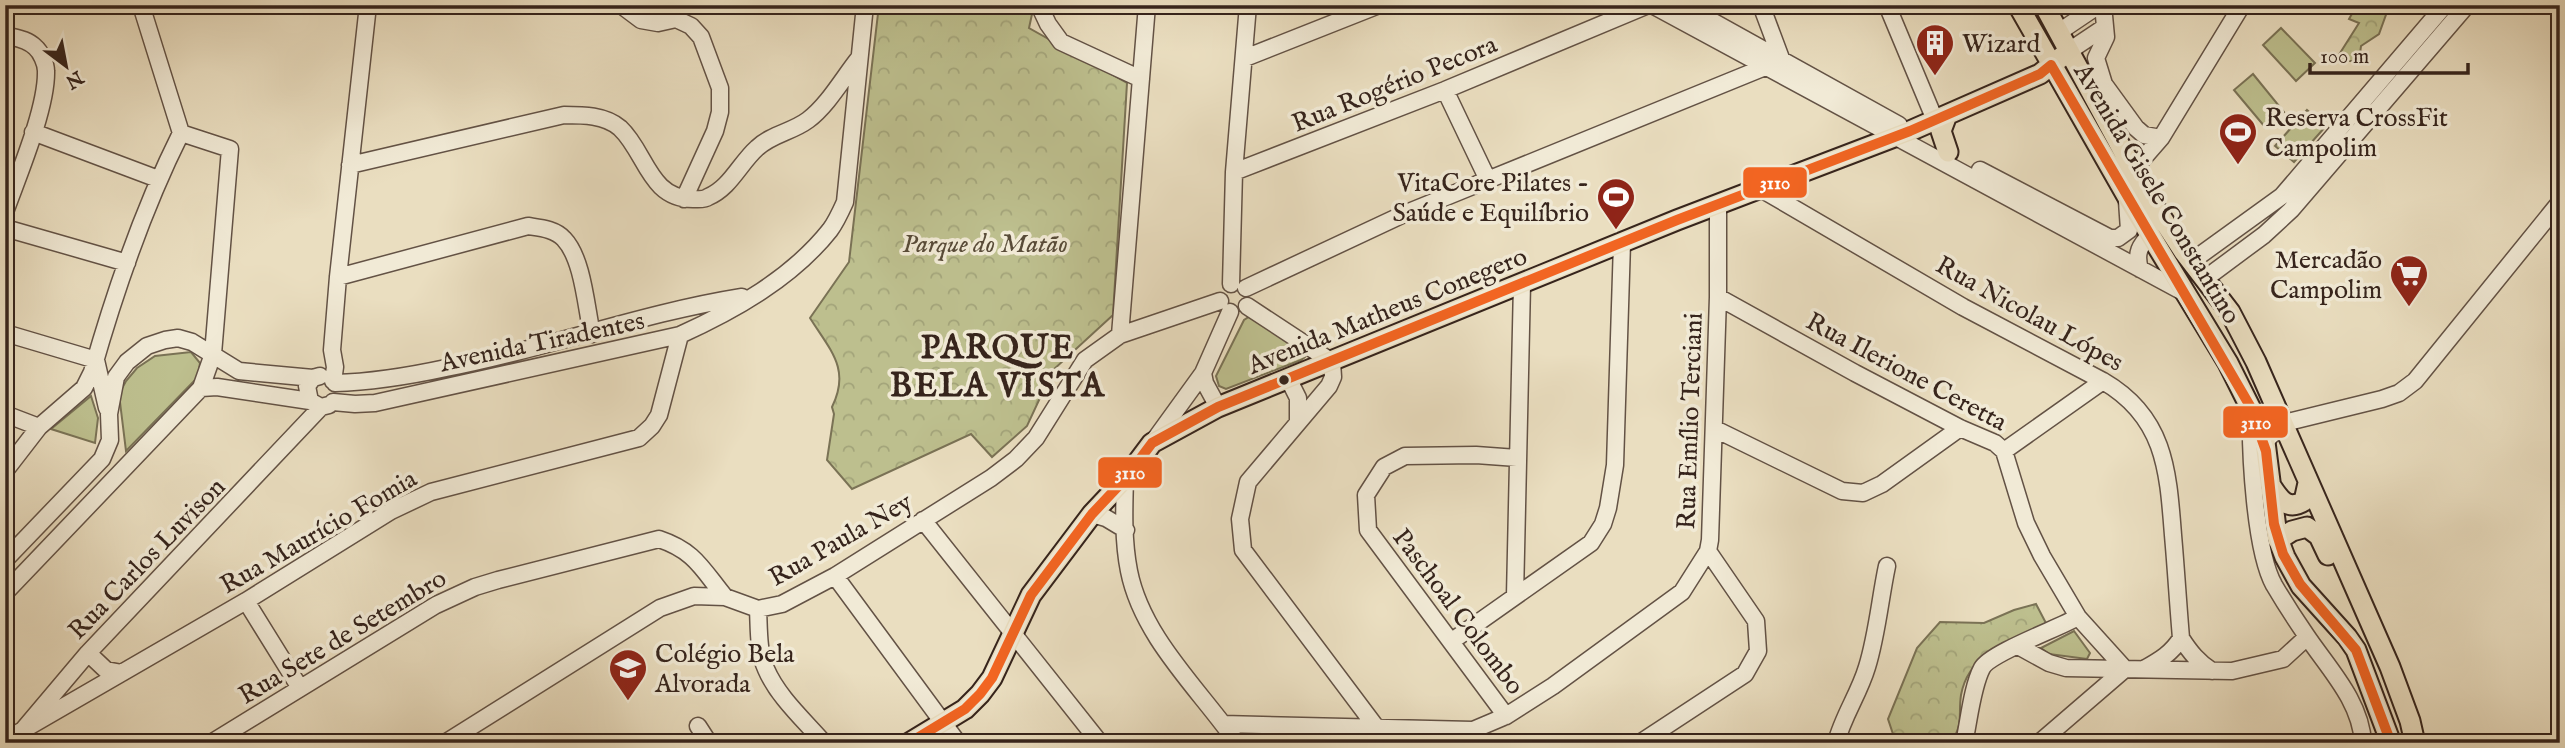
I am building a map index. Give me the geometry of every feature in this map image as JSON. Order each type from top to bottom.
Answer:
[{"type":"main road","name":"Avenida Gisele Constantino","points":[[2018,5],[2126,195],[2228,363],[2251,409],[2258,448],[2271,486],[2278,540],[2301,586],[2356,650],[2392,743]]},
{"type":"main road","name":"Avenida Gisele Constantino","points":[[2044,5],[2147,195],[2230,312],[2284,423],[2391,669],[2413,734]]},
{"type":"main road","name":"Avenida Matheus Conegero","points":[[1152,443],[1218,407],[1941,117],[2040,74],[2069,51]]},
{"type":"main road","points":[[1941,117],[1941,131],[1948,152]]},
{"type":"main road","points":[[2151,234],[2157,233],[2181,258],[2192,261]]},
{"type":"main road","points":[[909,743],[965,709],[980,694],[992,678],[1031,595],[1092,514],[1125,479],[1152,443]]},
{"type":"main road","points":[[2271,486],[2281,502],[2297,505],[2304,501],[2308,483]]},
{"type":"main road","points":[[2278,540],[2300,527],[2307,527],[2319,536],[2368,639],[2391,669]]},
{"type":"main road","points":[[2392,743],[2413,734]]},
{"type":"street","points":[[5,471],[39,427],[84,388],[158,179],[181,133],[141,5]]},
{"type":"street","points":[[325,380],[337,393],[321,403],[307,397],[307,386],[325,380],[335,368],[332,350],[338,277],[368,5]]},
{"type":"street","points":[[621,5],[641,20],[659,23],[676,19],[691,26],[701,37],[720,88],[720,112],[715,131],[684,199]]},
{"type":"street","name":"Avenida Tiradentes","points":[[201,388],[218,387],[321,403],[375,403],[657,341],[680,335],[706,323],[788,273],[831,229],[845,202],[865,5]]},
{"type":"street","points":[[1039,5],[1061,42],[1141,79]]},
{"type":"street","points":[[1121,335],[1147,5]]},
{"type":"street","points":[[1225,307],[1239,312],[1247,306],[1249,297],[1238,286],[1234,172],[1248,5]]},
{"type":"street","points":[[1245,58],[1379,5]]},
{"type":"street","points":[[1650,5],[1765,67],[1948,152],[2110,238],[2118,238],[2129,230],[2126,195]]},
{"type":"street","name":"Rua Rogério Pecora","points":[[1234,172],[1445,90],[1650,5]]},
{"type":"street","points":[[1683,5],[2066,230],[2183,292]]},
{"type":"street","points":[[1761,5],[1782,61]]},
{"type":"street","points":[[1887,5],[1941,117]]},
{"type":"street","points":[[2059,32],[2101,5],[2106,37],[2096,58],[2104,84],[2136,128],[2144,135],[2161,138]]},
{"type":"street","points":[[2134,169],[2161,138],[2242,5]]},
{"type":"street","points":[[2192,261],[2282,196],[2445,5]]},
{"type":"street","points":[[2206,278],[2274,226],[2307,193],[2466,5]]},
{"type":"street","points":[[2069,51],[2105,27]]},
{"type":"street","points":[[5,35],[23,39],[36,47],[46,70],[43,95],[33,132],[5,212]]},
{"type":"street","points":[[350,165],[564,115],[588,115],[619,127],[656,183],[670,194],[684,199],[707,199],[727,184],[753,151],[768,138],[808,120],[860,57]]},
{"type":"street","points":[[1152,443],[1203,373],[1225,307],[1221,292],[1404,214],[1765,67]]},
{"type":"street","points":[[1445,90],[1488,180]]},
{"type":"street","points":[[33,132],[158,179]]},
{"type":"street","points":[[5,593],[201,388],[213,354],[230,149],[181,133]]},
{"type":"street","name":"Rua Nicolau Lópes","points":[[1761,189],[1963,307],[2103,380],[2120,390],[2135,406],[2152,426],[2161,447],[2169,479],[2181,638]]},
{"type":"street","points":[[2258,448],[2284,423],[2382,400],[2399,393],[2415,381],[2560,202]]},
{"type":"street","name":"Rua Emílio Terciani","points":[[1223,724],[1473,730],[1506,716],[1605,650],[1682,593],[1708,551],[1710,540],[1718,297],[1718,205]]},
{"type":"street","points":[[2264,210],[2274,226]]},
{"type":"street","points":[[338,277],[528,226],[549,229],[564,238],[577,258],[592,334]]},
{"type":"street","points":[[5,228],[127,263]]},
{"type":"street","points":[[2140,269],[2138,251],[2151,234]]},
{"type":"street","points":[[1452,641],[1591,543],[1608,508],[1615,465],[1622,243]]},
{"type":"street","points":[[2217,244],[2228,261]]},
{"type":"street","points":[[1515,596],[1522,284]]},
{"type":"street","name":"Avenida Tiradentes","points":[[108,414],[116,377],[127,362],[147,346],[164,340],[178,338],[192,342],[239,370],[325,380],[401,377],[492,359],[700,304],[752,295]]},
{"type":"street","name":"Rua Ilerione Ceretta","points":[[1718,297],[1960,428],[1995,443],[2004,451],[2103,380]]},
{"type":"street","points":[[700,304],[706,313],[706,323]]},
{"type":"street","points":[[1247,306],[1332,362],[1333,377],[1329,386],[1298,419],[1248,482],[1240,519],[1243,550],[1388,743]]},
{"type":"street","name":"Rua Paula Ney","points":[[445,743],[660,608],[694,596],[724,597],[758,610],[782,604],[835,576],[991,478],[1016,459],[1035,438],[1085,360],[1121,335],[1225,307]]},
{"type":"street","points":[[5,333],[96,360]]},
{"type":"street","name":"Rua Maurício Fomia","points":[[23,730],[246,601],[391,511],[431,492],[639,439],[659,415],[680,335]]},
{"type":"street","points":[[657,341],[670,370]]},
{"type":"street","points":[[5,560],[102,459],[110,440],[108,414],[96,360]]},
{"type":"street","points":[[1203,373],[1205,383],[1218,407]]},
{"type":"street","points":[[1289,380],[1298,398],[1298,419]]},
{"type":"street","name":"Rua Carlos Luvison","points":[[5,740],[23,730],[88,653],[321,403]]},
{"type":"street","points":[[5,414],[39,427]]},
{"type":"street","points":[[1714,429],[1842,491],[1863,493],[1882,484],[1960,428]]},
{"type":"street","name":"Avenida Gisele Constantino","points":[[2258,448],[2263,554],[2273,583],[2347,695],[2359,722],[2363,743]]},
{"type":"street","points":[[2004,451],[2026,523],[2042,556],[2078,617],[2125,669]]},
{"type":"street","name":"Paschoal Colombo","points":[[1506,716],[1368,530],[1366,495],[1384,467],[1405,456],[1476,455],[1517,458]]},
{"type":"street","points":[[1125,479],[1129,573],[1145,617],[1189,682],[1237,743]]},
{"type":"street","points":[[48,514],[48,536],[60,538]]},
{"type":"street","points":[[1092,514],[1106,518],[1126,530]]},
{"type":"street","points":[[923,520],[1100,743]]},
{"type":"street","name":"Rua Sete de Setembro","points":[[211,743],[436,605],[475,587],[659,539],[679,546],[693,557],[724,597]]},
{"type":"street","points":[[2263,554],[2278,540]]},
{"type":"street","points":[[1640,743],[1745,674],[1758,651],[1756,621],[1708,551]]},
{"type":"street","points":[[1836,743],[1868,666],[1887,566]]},
{"type":"street","points":[[835,576],[958,743]]},
{"type":"street","points":[[246,601],[300,688]]},
{"type":"street","points":[[758,610],[765,669],[781,693],[824,743]]},
{"type":"street","points":[[1964,743],[1983,666],[1996,654],[2078,617]]},
{"type":"street","points":[[2018,646],[2049,663],[2066,668],[2214,672],[2251,668],[2283,659],[2307,637]]},
{"type":"street","points":[[2144,669],[2161,660],[2175,648],[2181,638],[2201,664],[2214,672]]},
{"type":"street","points":[[88,653],[106,670],[122,673]]},
{"type":"street","points":[[2039,743],[2125,669]]},
{"type":"street","points":[[698,726],[709,743]]},
{"type":"green space","name":"Parque do Matão","points":[[879,5],[1034,5],[1029,28],[1127,83],[1113,315],[1053,370],[1027,426],[992,457],[971,434],[852,489],[827,460],[834,414],[832,407],[837,394],[839,371],[831,350],[810,318],[849,262]]},
{"type":"green space","points":[[2357,5],[2400,5],[2387,12],[2379,34],[2361,46],[2359,61],[2335,61],[2359,23],[2349,19]]},
{"type":"green space","points":[[2281,28],[2315,63],[2296,81],[2263,45]]},
{"type":"green space","points":[[2253,74],[2284,112],[2265,127],[2234,90]]},
{"type":"green space","points":[[2307,110],[2326,126],[2294,162],[2275,146]]},
{"type":"green space","points":[[1255,313],[1305,350],[1305,357],[1226,389],[1219,386],[1216,376],[1244,320]]},
{"type":"green space","points":[[191,352],[200,363],[198,377],[126,451],[119,394],[126,381],[137,368],[155,356]]},
{"type":"green space","points":[[91,396],[98,418],[95,443],[51,429]]},
{"type":"green space","points":[[2036,604],[2048,627],[1994,650],[1973,668],[1961,695],[1959,724],[1951,743],[1896,743],[1888,719],[1917,648],[1940,622],[1984,623]]},
{"type":"green space","points":[[2074,631],[2090,653],[2087,659],[2049,654],[2041,648]]},
{"type":"transit line","name":"3110","points":[[909,743],[965,709],[980,694],[992,678],[1031,595],[1092,514],[1125,479],[1152,443],[1218,407],[1677,220],[1910,131],[2040,74],[2051,65],[2250,406],[2266,451],[2274,524],[2283,554],[2300,584],[2356,650],[2391,743]]},
{"type":"place","name":"Wizard","points":[[1935,77]]},
{"type":"place","name":"Reserva CrossFit Campolim","points":[[2238,166]]},
{"type":"place","name":"VitaCore Pilates - Saúde e Equilíbrio","points":[[1616,231]]},
{"type":"place","name":"Mercadão Campolim","points":[[2409,308]]},
{"type":"place","name":"Colégio Bela Alvorada","points":[[628,702]]},
{"type":"district","name":"PARQUE BELA VISTA","points":[[998,365]]}]
